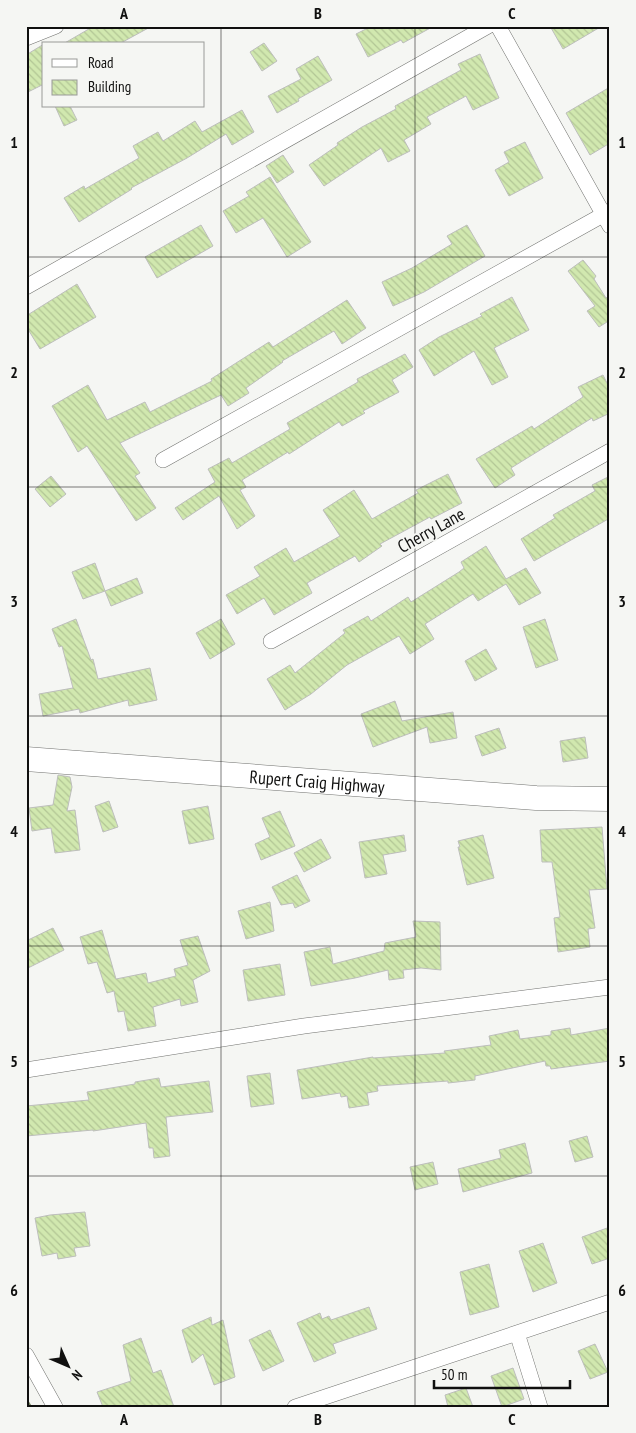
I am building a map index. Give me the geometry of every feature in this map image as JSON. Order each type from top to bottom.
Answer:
[{"type":"main road","name":"Rupert Craig Highway","points":[[26,759],[536,798],[610,800]]},
{"type":"street","points":[[26,38],[56,26]]},
{"type":"street","points":[[26,287],[488,26]]},
{"type":"street","points":[[163,460],[608,217],[498,26]]},
{"type":"street","name":"Cherry Lane","points":[[271,641],[610,451]]},
{"type":"street","points":[[26,1070],[304,1026],[610,987]]},
{"type":"street","points":[[296,1407],[333,1401],[517,1333],[610,1302]]},
{"type":"street","points":[[517,1333],[540,1407]]},
{"type":"street","points":[[26,1355],[55,1407]]},
{"type":"building","points":[[94,26],[152,26],[123,42],[66,42]]},
{"type":"building","points":[[372,26],[434,26],[403,43],[401,40],[368,57],[356,34]]},
{"type":"building","points":[[550,26],[602,26],[563,49]]},
{"type":"building","points":[[264,43],[277,61],[262,71],[250,52]]},
{"type":"building","points":[[42,45],[42,85],[26,93],[26,55]]},
{"type":"building","points":[[480,54],[499,98],[473,110],[466,96],[427,117],[431,124],[404,140],[410,151],[388,162],[381,148],[324,186],[309,165],[338,145],[337,143],[396,109],[395,106],[461,70],[458,64]]},
{"type":"building","points":[[318,56],[332,80],[277,113],[268,96],[301,79],[296,69]]},
{"type":"building","points":[[610,87],[610,143],[590,155],[566,113]]},
{"type":"building","points":[[56,108],[71,108],[77,120],[64,126]]},
{"type":"building","points":[[242,110],[254,132],[232,145],[226,134],[187,158],[131,188],[79,222],[64,198],[84,186],[85,189],[139,158],[133,146],[158,132],[163,141],[195,121],[202,132]]},
{"type":"building","points":[[525,142],[543,178],[509,196],[495,170],[509,162],[504,152]]},
{"type":"building","points":[[283,155],[294,172],[277,183],[266,166]]},
{"type":"building","points":[[270,177],[311,242],[287,257],[263,218],[236,233],[223,211],[249,196],[246,192]]},
{"type":"building","points":[[201,225],[213,246],[157,278],[145,257]]},
{"type":"building","points":[[467,225],[485,256],[424,292],[393,306],[382,282],[412,268],[452,244],[447,236]]},
{"type":"building","points":[[583,260],[596,276],[594,279],[606,298],[610,295],[610,325],[607,322],[599,327],[587,311],[595,306],[568,271]]},
{"type":"building","points":[[77,284],[96,317],[40,349],[26,326],[26,316]]},
{"type":"building","points":[[512,297],[529,330],[494,348],[508,377],[492,385],[474,351],[434,376],[419,350],[439,337],[482,316],[480,314]]},
{"type":"building","points":[[347,300],[366,328],[342,344],[334,331],[282,361],[246,388],[249,393],[228,406],[221,395],[120,443],[140,473],[135,476],[156,508],[136,521],[87,446],[78,452],[52,406],[88,385],[107,420],[145,402],[150,412],[212,381],[211,379],[269,342],[273,347]]},
{"type":"building","points":[[405,354],[413,367],[392,380],[399,392],[363,411],[365,413],[342,426],[339,422],[289,454],[288,452],[242,480],[246,487],[240,490],[255,516],[237,529],[219,496],[183,520],[175,508],[215,482],[208,469],[229,458],[232,463],[290,429],[287,423],[358,382],[357,379]]},
{"type":"building","points":[[603,375],[610,389],[610,413],[593,421],[592,418],[511,468],[515,475],[495,488],[476,459],[532,426],[534,429],[583,397],[578,387]]},
{"type":"building","points":[[448,474],[462,503],[431,519],[430,517],[380,544],[382,546],[359,562],[355,556],[307,583],[312,593],[274,615],[264,598],[237,614],[226,595],[260,576],[254,567],[286,548],[294,562],[340,536],[323,510],[354,490],[372,519],[418,493],[416,490]]},
{"type":"building","points":[[51,476],[66,494],[50,507],[35,489]]},
{"type":"building","points":[[610,476],[610,518],[534,561],[521,539],[555,518],[553,515],[595,491],[592,485]]},
{"type":"building","points":[[486,546],[506,579],[526,568],[541,593],[519,605],[506,584],[478,601],[473,594],[425,624],[434,639],[410,654],[399,636],[347,665],[311,694],[285,710],[267,679],[290,665],[295,673],[345,633],[343,630],[368,616],[371,621],[408,597],[411,602],[459,572],[464,568],[461,562]]},
{"type":"building","points":[[95,563],[105,591],[83,599],[72,572]]},
{"type":"building","points":[[137,578],[143,593],[111,606],[105,591]]},
{"type":"building","points":[[76,619],[91,660],[93,659],[98,679],[150,668],[157,700],[129,706],[128,700],[80,713],[79,709],[43,716],[39,694],[73,688],[62,646],[59,647],[52,629]]},
{"type":"building","points":[[221,619],[235,644],[210,659],[196,633]]},
{"type":"building","points":[[545,619],[558,660],[536,668],[523,627]]},
{"type":"building","points":[[486,649],[497,669],[475,681],[465,661]]},
{"type":"building","points":[[395,701],[402,721],[453,712],[457,738],[430,743],[427,727],[373,747],[361,714]]},
{"type":"building","points":[[499,728],[506,748],[482,756],[475,736]]},
{"type":"building","points":[[585,737],[588,758],[563,762],[560,741]]},
{"type":"building","points":[[58,775],[70,777],[72,787],[67,811],[75,810],[80,850],[55,853],[51,828],[32,831],[29,808],[53,805]]},
{"type":"building","points":[[109,801],[118,827],[103,832],[95,806]]},
{"type":"building","points":[[208,806],[214,839],[189,844],[182,811]]},
{"type":"building","points":[[280,811],[295,846],[261,860],[255,844],[270,837],[262,818]]},
{"type":"building","points":[[602,827],[607,889],[589,890],[595,928],[588,929],[590,947],[558,952],[554,918],[560,917],[552,862],[542,862],[540,830]]},
{"type":"building","points":[[404,835],[406,851],[383,855],[387,874],[365,878],[359,842]]},
{"type":"building","points":[[483,835],[494,878],[467,885],[458,841]]},
{"type":"building","points":[[321,839],[331,858],[304,872],[294,853]]},
{"type":"building","points":[[297,875],[310,901],[295,908],[293,903],[281,905],[272,887]]},
{"type":"building","points":[[270,902],[274,931],[246,939],[238,911]]},
{"type":"building","points":[[413,921],[440,922],[441,970],[421,968],[403,970],[404,978],[389,980],[388,970],[311,986],[304,952],[330,947],[333,964],[384,951],[385,943],[416,937]]},
{"type":"building","points":[[53,928],[64,950],[26,969],[26,941]]},
{"type":"building","points":[[102,930],[116,979],[146,973],[148,983],[176,976],[174,969],[188,965],[180,940],[198,936],[210,971],[193,980],[198,1002],[181,1006],[180,999],[153,1007],[156,1026],[128,1031],[124,1011],[118,1012],[114,991],[107,993],[97,962],[88,964],[80,937]]},
{"type":"building","points":[[280,964],[285,995],[248,1001],[243,970]]},
{"type":"building","points":[[570,1028],[571,1035],[610,1028],[610,1061],[551,1069],[550,1066],[546,1066],[545,1061],[475,1076],[475,1080],[377,1086],[378,1091],[367,1093],[369,1105],[349,1108],[347,1096],[341,1097],[340,1093],[302,1099],[297,1070],[373,1057],[445,1053],[444,1051],[491,1045],[489,1036],[518,1030],[520,1039],[551,1035],[551,1031]]},
{"type":"building","points":[[270,1073],[274,1104],[251,1107],[247,1076]]},
{"type":"building","points":[[159,1078],[161,1087],[209,1081],[213,1112],[166,1117],[170,1156],[154,1158],[153,1148],[149,1148],[146,1123],[93,1131],[26,1136],[26,1106],[89,1100],[87,1092]]},
{"type":"building","points":[[587,1136],[593,1157],[575,1162],[569,1141]]},
{"type":"building","points":[[525,1143],[532,1173],[463,1192],[458,1169],[501,1158],[499,1150]]},
{"type":"building","points":[[433,1162],[438,1184],[415,1190],[410,1167]]},
{"type":"building","points":[[85,1212],[90,1246],[74,1248],[76,1256],[58,1259],[57,1253],[42,1256],[35,1218]]},
{"type":"building","points":[[610,1227],[610,1258],[592,1264],[582,1237]]},
{"type":"building","points":[[543,1243],[557,1283],[533,1292],[519,1251]]},
{"type":"building","points":[[489,1264],[499,1307],[470,1315],[460,1272]]},
{"type":"building","points":[[369,1307],[377,1329],[333,1344],[336,1353],[314,1362],[297,1323],[320,1313],[322,1319],[329,1316],[331,1320]]},
{"type":"building","points":[[211,1317],[212,1325],[223,1320],[235,1377],[214,1385],[203,1354],[192,1363],[182,1330]]},
{"type":"building","points":[[270,1330],[284,1361],[263,1371],[249,1340]]},
{"type":"building","points":[[141,1338],[153,1373],[161,1370],[174,1407],[103,1407],[97,1392],[131,1381],[123,1345]]},
{"type":"building","points":[[595,1344],[608,1372],[590,1379],[578,1351]]},
{"type":"building","points":[[513,1368],[524,1399],[502,1407],[491,1376]]},
{"type":"building","points":[[466,1388],[473,1407],[448,1407],[445,1395]]},
{"type":"waterway","points":[[26,1402],[29,1407]]}]
